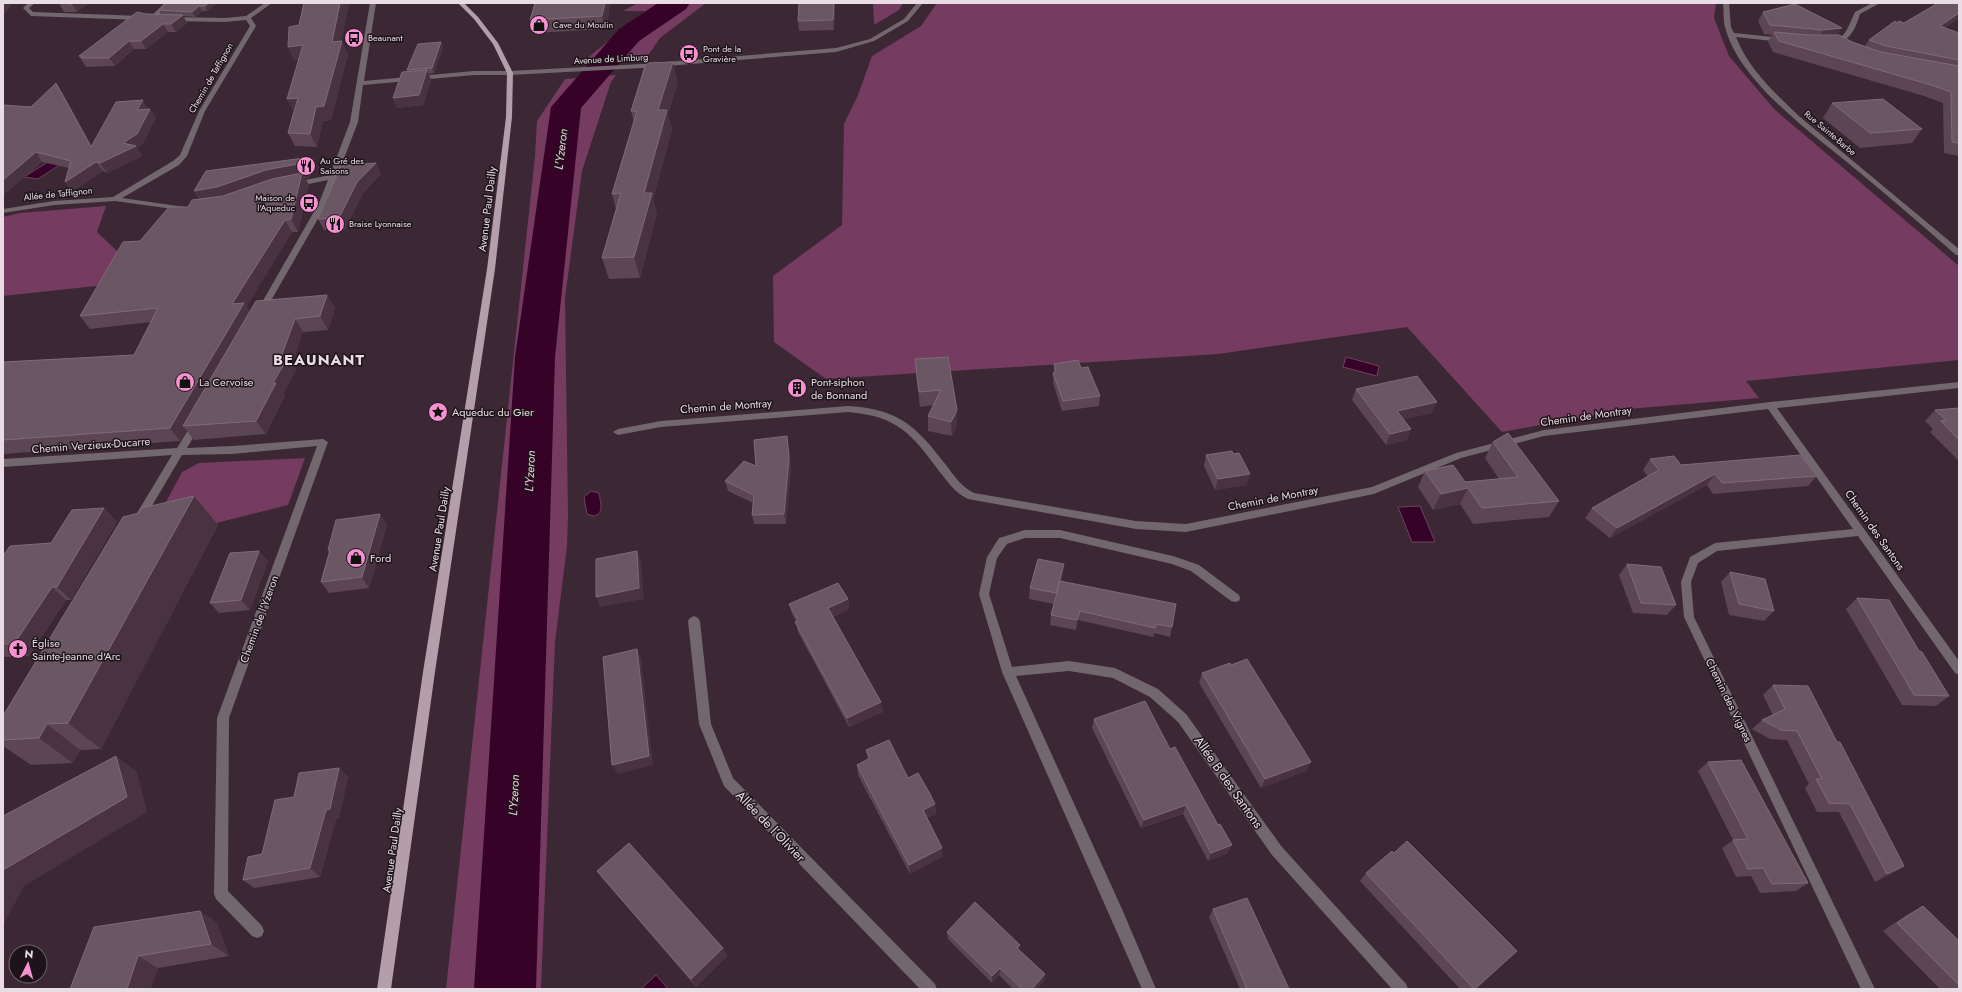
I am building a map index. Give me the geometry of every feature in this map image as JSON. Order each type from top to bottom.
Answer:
[{"type":"main road","points":[[461,3],[476,18],[496,44],[510,73]]},
{"type":"main road","name":"Avenue Paul Dailly","points":[[384,989],[431,658],[494,249],[509,117],[510,73]]},
{"type":"street","points":[[32,3],[26,8],[31,14],[159,19]]},
{"type":"street","points":[[151,19],[169,3]]},
{"type":"street","points":[[166,19],[225,20],[248,18],[269,3]]},
{"type":"street","points":[[256,320],[323,203],[354,122],[373,3]]},
{"type":"street","name":"Avenue de Limburg","points":[[359,84],[474,73],[510,73],[746,59],[836,50],[872,40],[906,20],[920,3]]},
{"type":"street","name":"Rue Sainte-Barbe","points":[[1726,3],[1726,20],[1731,35],[1742,58],[1754,74],[1787,109],[1959,253]]},
{"type":"street","points":[[1835,43],[1847,35],[1853,28],[1857,13],[1877,3]]},
{"type":"street","name":"Chemin de Taffignon","points":[[115,198],[176,163],[183,156],[202,112],[253,26],[248,18]]},
{"type":"street","points":[[1731,35],[1788,40]]},
{"type":"street","points":[[1822,42],[1835,43],[1845,49]]},
{"type":"street","points":[[284,187],[334,176]]},
{"type":"street","points":[[115,198],[190,209]]},
{"type":"street","name":"Allée de Taffignon","points":[[3,212],[54,203],[115,198]]},
{"type":"street","name":"Chemin de Montray","points":[[618,432],[661,424],[848,409],[865,410],[882,413],[897,419],[920,440],[955,483],[967,494],[984,500],[1136,524],[1186,528],[1374,490],[1458,455],[1544,433],[1770,404],[1959,385]]},
{"type":"street","name":"Chemin des Santons","points":[[1770,404],[1959,670]]},
{"type":"street","points":[[133,526],[180,452],[202,414]]},
{"type":"street","name":"Chemin de l'Yzeron","points":[[180,452],[232,450],[324,442],[223,718],[221,894],[257,931]]},
{"type":"street","name":"Chemin Verzieux-Ducarre","points":[[3,463],[157,452],[180,452]]},
{"type":"street","name":"Chemin des Vignes","points":[[1861,532],[1715,547],[1694,560],[1686,582],[1689,617],[1868,989]]},
{"type":"street","points":[[1149,989],[1008,672],[984,594],[992,557],[1003,541],[1025,534],[1060,534],[1173,560],[1195,568],[1235,598]]},
{"type":"street","name":"Allée de l’Olivier","points":[[694,621],[705,724],[728,782],[930,989]]},
{"type":"street","name":"Allée B des Santons","points":[[1008,672],[1069,666],[1115,673],[1154,693],[1182,718],[1277,851],[1401,989]]},
{"type":"shaded area","points":[[638,3],[706,3],[660,38],[647,57],[584,61],[645,11],[623,11]]},
{"type":"shaded area","points":[[873,3],[903,3],[899,10],[874,25]]},
{"type":"shaded area","points":[[937,3],[1716,3],[1714,18],[1729,56],[1774,109],[1959,266],[1959,360],[1746,381],[1759,398],[1628,409],[1502,432],[1407,327],[1218,354],[826,379],[774,342],[773,276],[842,225],[844,124],[858,95],[872,56],[921,26]]},
{"type":"shaded area","points":[[616,75],[611,82],[582,171],[565,298],[568,516],[567,546],[555,642],[541,989],[446,989],[535,156],[537,121],[565,79]]},
{"type":"shaded area","points":[[48,162],[61,164],[38,179],[24,177]]},
{"type":"shaded area","points":[[106,206],[97,232],[118,252],[105,285],[3,296],[3,217],[20,213]]},
{"type":"shaded area","points":[[1346,357],[1379,366],[1377,376],[1343,367]]},
{"type":"shaded area","points":[[305,458],[288,505],[145,541],[182,472],[199,463]]},
{"type":"shaded area","points":[[591,491],[599,493],[601,503],[600,512],[594,516],[587,514],[584,497]]},
{"type":"shaded area","points":[[1420,506],[1435,542],[1412,542],[1398,507]]},
{"type":"shaded area","points":[[656,975],[668,989],[641,989]]},
{"type":"building","points":[[166,3],[209,3],[205,6],[199,6],[192,12],[159,10]]},
{"type":"building","points":[[304,3],[340,3],[332,42],[342,41],[324,106],[316,107],[310,134],[288,133],[298,98],[287,99],[303,45],[288,47],[289,27],[299,25]]},
{"type":"building","points":[[535,3],[605,3],[602,16],[530,20]]},
{"type":"building","points":[[799,3],[834,3],[833,20],[798,21]]},
{"type":"building","points":[[1938,3],[1959,3],[1959,13],[1940,26],[1959,33],[1959,60],[1886,46],[1869,40],[1895,21],[1896,23],[1899,21],[1904,23]]},
{"type":"building","points":[[1795,4],[1842,28],[1823,30],[1770,25],[1763,12]]},
{"type":"building","points":[[137,12],[146,14],[183,15],[171,24],[163,24],[141,41],[129,41],[109,58],[81,58],[83,56],[79,56]]},
{"type":"building","points":[[1774,32],[1808,35],[1839,35],[1852,42],[1881,52],[1959,66],[1959,143],[1952,142],[1951,98],[1953,98],[1951,97],[1951,92],[1779,41]]},
{"type":"building","points":[[441,42],[432,68],[407,70],[418,44]]},
{"type":"building","points":[[673,62],[658,110],[667,110],[644,193],[652,193],[634,257],[602,258],[621,193],[612,194],[637,111],[631,111],[646,63]]},
{"type":"building","points":[[427,70],[419,95],[393,98],[402,72]]},
{"type":"building","points":[[56,83],[91,147],[116,102],[143,100],[137,110],[150,109],[137,134],[123,143],[136,146],[100,163],[96,162],[65,182],[71,161],[36,152],[3,180],[3,105],[31,107]]},
{"type":"building","points":[[1883,99],[1922,129],[1870,133],[1832,103]]},
{"type":"building","points":[[304,158],[303,163],[266,170],[217,187],[194,191],[206,171]]},
{"type":"building","points":[[376,163],[357,182],[339,218],[318,219],[341,166]]},
{"type":"building","points":[[302,173],[291,219],[285,220],[232,304],[244,303],[170,428],[3,440],[3,362],[134,355],[158,308],[80,316],[123,242],[140,241],[169,207],[188,207],[192,200],[223,196],[272,179]]},
{"type":"building","points":[[327,295],[320,316],[295,319],[281,357],[288,357],[273,383],[276,383],[256,421],[183,426],[256,301]]},
{"type":"building","points":[[948,357],[957,410],[951,422],[928,416],[941,390],[919,392],[915,359]]},
{"type":"building","points":[[1078,360],[1081,368],[1088,367],[1100,396],[1063,401],[1053,373],[1056,372],[1054,364]]},
{"type":"building","points":[[1417,376],[1437,402],[1397,411],[1411,429],[1390,434],[1356,389]]},
{"type":"building","points":[[1959,408],[1959,440],[1941,421],[1946,420],[1935,410]]},
{"type":"building","points":[[1508,433],[1559,501],[1482,508],[1468,488],[1441,494],[1425,471],[1453,465],[1465,482],[1518,477],[1493,442]]},
{"type":"building","points":[[787,436],[789,458],[784,514],[752,515],[754,495],[725,481],[744,461],[756,466],[754,440]]},
{"type":"building","points":[[1232,451],[1233,454],[1239,453],[1250,474],[1218,479],[1206,455]]},
{"type":"building","points":[[1800,455],[1817,476],[1722,483],[1715,474],[1617,528],[1592,508],[1659,470],[1650,459],[1674,456],[1681,465]]},
{"type":"building","points":[[194,496],[68,723],[47,724],[39,738],[3,740],[3,716],[123,517],[139,513],[142,508]]},
{"type":"building","points":[[104,508],[57,587],[52,587],[14,644],[3,644],[3,556],[10,546],[51,543],[72,510]]},
{"type":"building","name":"Ford","points":[[380,514],[362,577],[321,582],[330,550],[328,550],[336,520]]},
{"type":"building","points":[[259,551],[241,600],[210,603],[230,553]]},
{"type":"building","points":[[637,551],[639,588],[596,597],[596,559]]},
{"type":"building","points":[[1038,559],[1064,564],[1056,593],[1030,588]]},
{"type":"building","points":[[1627,564],[1661,567],[1676,605],[1641,603]]},
{"type":"building","points":[[1730,572],[1765,579],[1774,611],[1739,604]]},
{"type":"building","points":[[1060,581],[1176,604],[1172,627],[1156,624],[1155,628],[1080,611],[1077,620],[1051,615]]},
{"type":"building","points":[[838,583],[848,599],[828,608],[881,702],[847,718],[795,622],[798,620],[789,604]]},
{"type":"building","points":[[1857,598],[1889,600],[1919,651],[1922,652],[1949,696],[1914,695]]},
{"type":"building","points":[[637,649],[649,756],[612,765],[603,657]]},
{"type":"building","points":[[1247,659],[1311,762],[1265,779],[1202,673],[1230,663],[1231,665]]},
{"type":"building","points":[[1773,685],[1808,686],[1837,742],[1840,742],[1904,866],[1887,874],[1850,804],[1829,803],[1816,779],[1822,779],[1797,731],[1781,730],[1762,720],[1785,709]]},
{"type":"building","points":[[1145,701],[1170,749],[1175,747],[1218,825],[1220,824],[1232,845],[1211,853],[1186,805],[1144,820],[1094,719]]},
{"type":"building","points":[[889,740],[908,778],[918,773],[935,804],[923,810],[942,848],[909,865],[857,765],[870,758],[866,750]]},
{"type":"building","points":[[116,756],[127,797],[3,870],[3,816]]},
{"type":"building","points":[[1741,760],[1808,883],[1772,884],[1763,868],[1748,869],[1733,840],[1748,839],[1708,762]]},
{"type":"building","points":[[339,768],[330,809],[326,810],[310,868],[243,880],[248,857],[262,854],[275,800],[294,797],[299,773]]},
{"type":"building","points":[[1407,841],[1517,951],[1475,989],[1366,873],[1392,851],[1394,853]]},
{"type":"building","points":[[629,843],[723,948],[691,979],[597,871]]},
{"type":"building","points":[[1247,898],[1289,989],[1247,989],[1213,909]]},
{"type":"building","points":[[975,902],[1020,945],[1017,948],[1045,974],[1032,989],[1022,989],[1000,968],[992,976],[947,932]]},
{"type":"building","points":[[1923,906],[1959,941],[1959,985],[1897,923]]},
{"type":"building","points":[[200,911],[211,944],[138,956],[127,989],[70,989],[94,927]]},
{"type":"waterway","name":"L'Yzeron","points":[[505,989],[535,357],[566,107],[629,35],[676,3]]},
{"type":"place","name":"Cave du Moulin","points":[[539,25]]},
{"type":"place","name":"Beaunant","points":[[354,38]]},
{"type":"place","name":"Pont de la Gravière","points":[[689,54]]},
{"type":"place","name":"Au Gré des Saisons","points":[[306,166]]},
{"type":"place","name":"Maison de l'Aqueduc","points":[[309,203]]},
{"type":"place","name":"Braise Lyonnaise","points":[[335,224]]},
{"type":"place","name":"La Cervoise","points":[[185,382]]},
{"type":"place","name":"Pont-siphon de Bonnand","points":[[797,388]]},
{"type":"place","name":"Aqueduc du Gier","points":[[438,412]]},
{"type":"place","name":"Ford","points":[[356,558]]},
{"type":"place","name":"Église Sainte-Jeanne d'Arc","points":[[18,649]]},
{"type":"district","name":"BEAUNANT","points":[[319,360]]}]
